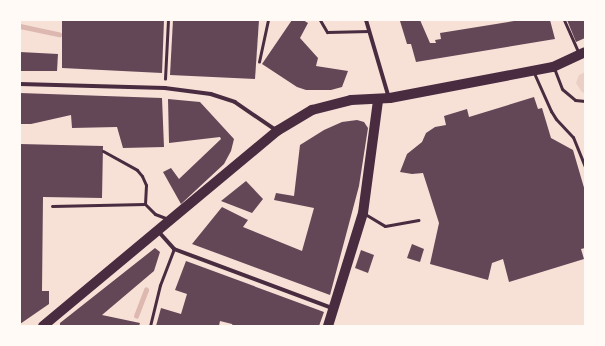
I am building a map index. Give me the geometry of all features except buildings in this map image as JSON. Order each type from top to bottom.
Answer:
[{"type":"main road","points":[[43,326],[277,131],[312,110],[351,100],[378,100],[553,67],[582,54]]},
{"type":"main road","points":[[328,326],[363,213],[378,100]]},
{"type":"street","points":[[366,20],[390,98]]},
{"type":"street","points":[[20,84],[165,88],[211,94],[236,102],[277,131]]},
{"type":"street","points":[[158,230],[174,249],[333,308]]},
{"type":"lane","points":[[320,20],[327,32],[369,31]]},
{"type":"lane","points":[[564,20],[582,54]]},
{"type":"lane","points":[[553,67],[562,90],[575,100],[585,101]]},
{"type":"lane","points":[[533,71],[551,111],[556,119],[573,137],[585,167]]},
{"type":"lane","points":[[103,152],[130,166],[142,176],[146,185],[146,204],[155,214],[170,220]]},
{"type":"lane","points":[[52,206],[146,204]]},
{"type":"lane","points":[[363,213],[384,226],[418,220]]},
{"type":"lane","points":[[150,326],[160,286],[174,249]]},
{"type":"path","points":[[165,88],[168,20]]},
{"type":"path","points":[[259,62],[268,20]]},
{"type":"shaded area","points":[[585,72],[585,94],[576,83],[579,75]]},
{"type":"waterway","points":[[20,26],[59,34]]},
{"type":"waterway","points":[[136,316],[146,290]]}]
